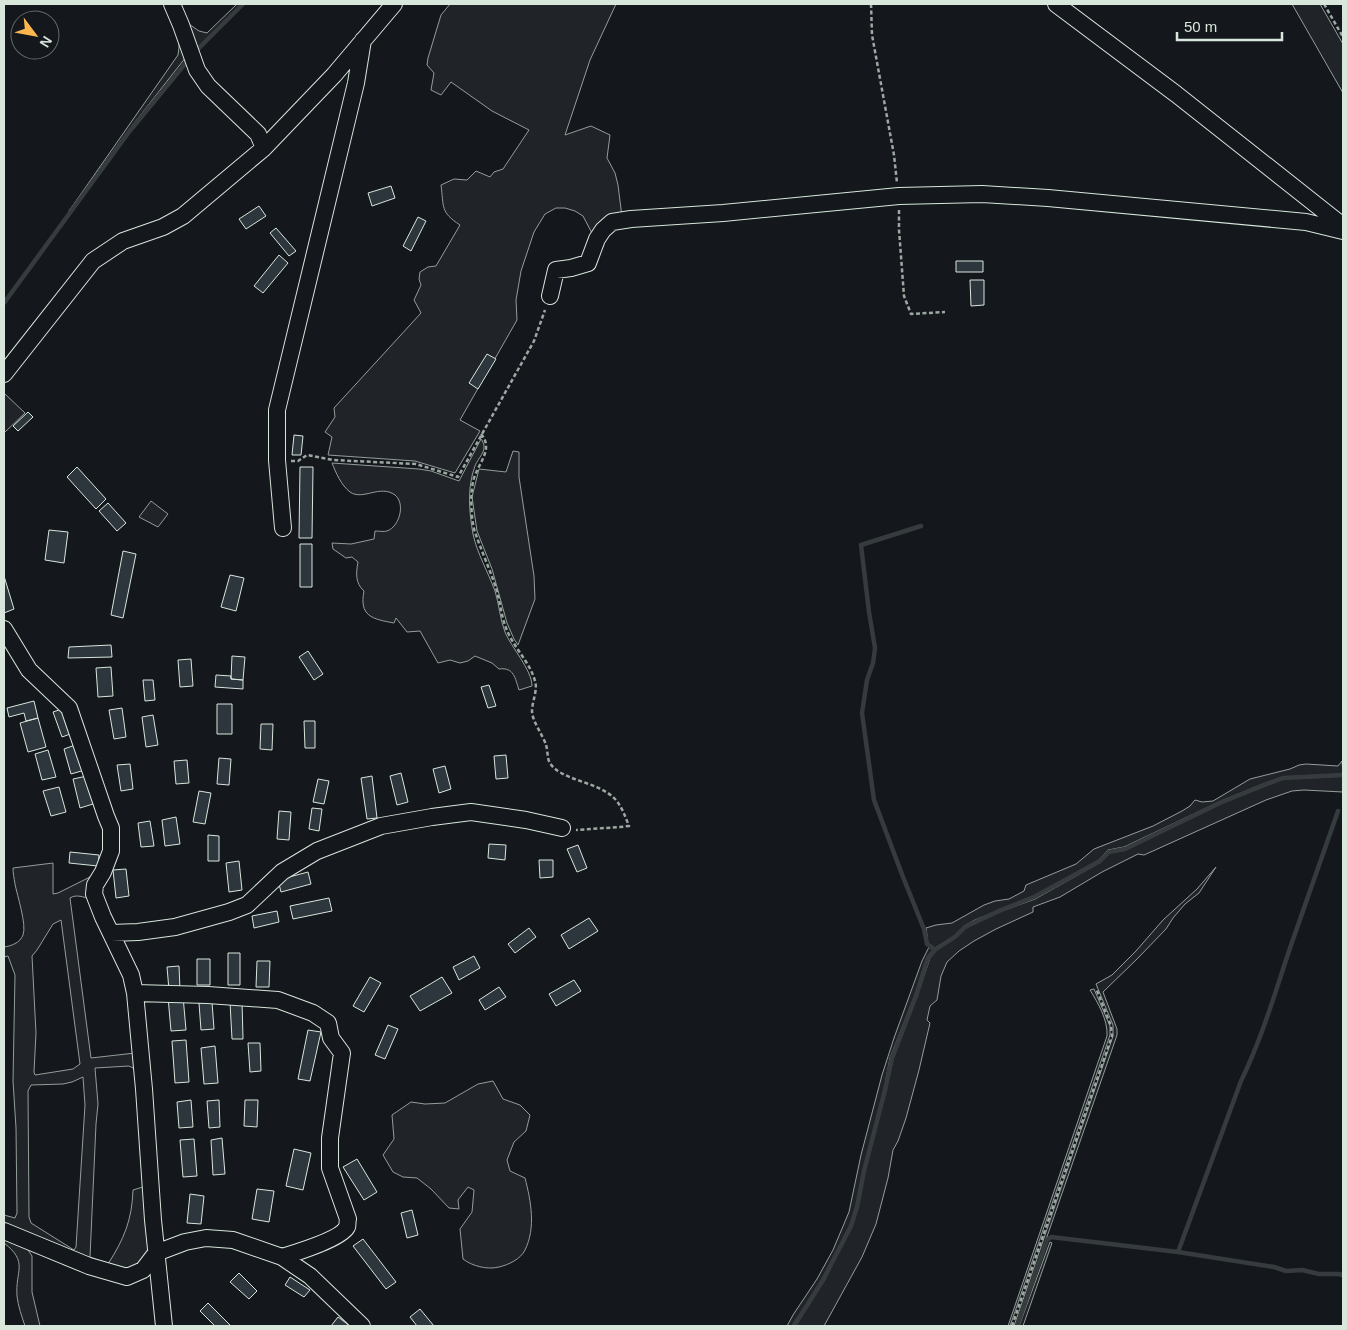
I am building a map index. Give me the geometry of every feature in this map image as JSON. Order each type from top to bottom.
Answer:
[{"type":"street","points":[[172,4],[197,70],[208,86],[258,134],[264,148]]},
{"type":"street","points":[[4,374],[93,261],[123,241],[163,227],[183,216],[264,148],[334,75],[394,4]]},
{"type":"street","points":[[1056,4],[1176,94],[1343,226]]},
{"type":"street","points":[[283,528],[277,460],[276,410],[356,83],[363,40]]},
{"type":"street","points":[[550,296],[556,270],[588,264],[597,239],[612,222],[899,196],[982,194],[1048,198],[1306,222],[1343,231]]},
{"type":"street","points":[[4,629],[29,670],[69,708],[111,828],[111,851],[94,894],[131,975],[135,993],[153,1220],[164,1326]]},
{"type":"street","points":[[111,932],[138,932],[175,927],[247,905],[282,872],[317,851],[381,826],[472,812],[526,820],[562,828]]},
{"type":"street","points":[[135,993],[208,995],[278,1000],[313,1013],[328,1023],[331,1038],[342,1053],[330,1138],[330,1168],[348,1220],[347,1228],[338,1236],[300,1252],[282,1257]]},
{"type":"street","points":[[4,1231],[89,1266],[126,1278],[143,1270],[156,1253],[185,1242],[206,1238],[233,1240],[282,1257],[310,1276],[362,1326]]},
{"type":"path","points":[[872,4],[872,35],[894,155],[899,196],[899,230],[904,296],[911,314],[945,312]]},
{"type":"path","points":[[1324,4],[1343,37]]},
{"type":"path","points":[[277,460],[298,461],[307,455],[333,460],[416,464],[458,477],[534,341],[550,296]]},
{"type":"path","points":[[481,434],[487,444],[486,452],[473,481],[471,497],[474,532],[496,588],[512,642],[536,683],[532,713],[546,744],[549,754],[548,761],[555,770],[566,776],[590,784],[609,794],[620,806],[629,826],[574,830],[562,828]]},
{"type":"path","points":[[1012,1326],[1112,1036],[1112,1026],[1096,988]]},
{"type":"shaded area","points":[[237,4],[241,4],[196,49],[186,22],[199,31],[207,33]]},
{"type":"shaded area","points":[[450,4],[616,4],[590,60],[565,135],[591,126],[610,135],[607,158],[615,173],[622,217],[594,237],[583,216],[575,211],[556,208],[545,214],[534,232],[521,271],[516,300],[517,320],[460,420],[480,431],[455,473],[415,461],[328,455],[332,437],[325,432],[335,417],[334,408],[421,313],[414,300],[421,285],[419,279],[420,272],[428,267],[436,266],[460,225],[449,216],[444,208],[441,185],[454,179],[467,180],[476,171],[490,177],[494,172],[503,169],[529,130],[492,111],[451,82],[441,95],[431,90],[434,73],[427,65],[428,58],[441,15]]},
{"type":"shaded area","points":[[1292,4],[1320,4],[1343,44],[1343,93]]},
{"type":"shaded area","points":[[179,35],[186,57],[69,211],[178,55]]},
{"type":"shaded area","points":[[4,393],[25,413],[4,433]]},
{"type":"shaded area","points":[[481,439],[484,450],[472,474],[470,491],[473,534],[495,591],[505,632],[529,673],[532,686],[519,690],[513,674],[508,670],[499,669],[492,663],[475,656],[468,661],[460,663],[450,660],[438,663],[420,631],[407,632],[396,618],[394,623],[379,620],[369,615],[363,606],[364,591],[359,585],[357,578],[358,562],[352,557],[346,558],[333,549],[332,543],[351,544],[374,539],[375,531],[387,531],[395,525],[400,515],[400,504],[395,495],[389,492],[383,491],[360,495],[350,492],[341,482],[332,463],[419,469],[431,471],[459,481]]},
{"type":"shaded area","points":[[513,451],[519,452],[519,477],[534,576],[535,599],[518,645],[507,623],[492,569],[477,531],[472,497],[479,469],[506,472]]},
{"type":"shaded area","points":[[151,501],[168,514],[158,527],[139,517]]},
{"type":"shaded area","points":[[1342,761],[1343,774],[1283,777],[1221,801],[1124,847],[1108,850],[1099,860],[1034,896],[964,926],[956,935],[935,948],[928,943],[926,928],[952,923],[984,905],[1009,899],[1024,891],[1026,885],[1076,864],[1094,849],[1153,826],[1182,811],[1195,800],[1202,802],[1213,801],[1250,779],[1299,765],[1338,766]]},
{"type":"shaded area","points":[[1343,776],[1343,792],[1292,791],[1266,800],[1144,855],[1138,854],[1102,872],[1060,897],[1033,907],[1033,912],[974,941],[947,962],[941,976],[937,1000],[930,1006],[927,1020],[930,1023],[919,1070],[906,1118],[893,1150],[876,1224],[862,1257],[824,1326],[795,1326],[824,1281],[852,1226],[893,1059],[930,958],[935,951],[957,937],[965,928],[1002,911],[1035,899],[1101,862],[1110,853],[1125,850],[1222,803],[1283,779]]},
{"type":"shaded area","points":[[53,863],[53,894],[94,875],[90,899],[77,896],[70,898],[91,1058],[135,1053],[137,1070],[129,1066],[95,1068],[98,1104],[90,1257],[108,1264],[119,1246],[126,1229],[131,1211],[133,1190],[146,1186],[149,1248],[147,1258],[124,1274],[4,1226],[4,1215],[15,1218],[17,1213],[16,1128],[13,1081],[15,975],[8,956],[4,957],[4,947],[18,942],[22,938],[24,930],[13,868]],"holes":[[[61,920],[80,1064],[73,1069],[35,1075],[36,1033],[32,956],[53,924]],[[83,1077],[85,1105],[76,1247],[74,1250],[31,1223],[29,1217],[28,1091],[31,1085],[63,1084]]]},
{"type":"shaded area","points":[[1216,867],[1199,893],[1185,904],[1166,929],[1103,992],[1117,1029],[1117,1035],[1016,1326],[1014,1326],[1113,1036],[1113,1025],[1096,984],[1112,975],[1163,920],[1197,889]]},
{"type":"shaded area","points":[[929,947],[933,950],[927,957],[915,995],[890,1058],[856,1207],[850,1225],[822,1280],[792,1326],[787,1326],[833,1250],[849,1212],[861,1155],[882,1075],[922,961]]},
{"type":"shaded area","points":[[1094,989],[1110,1026],[1110,1035],[1010,1326],[1008,1326],[1107,1036],[1104,1018],[1090,990]]},
{"type":"shaded area","points":[[493,1081],[503,1099],[520,1105],[530,1115],[526,1131],[514,1142],[507,1160],[510,1171],[525,1178],[531,1205],[531,1224],[528,1242],[521,1256],[506,1265],[485,1268],[463,1259],[460,1229],[472,1212],[474,1190],[468,1187],[458,1200],[459,1209],[449,1208],[431,1189],[417,1178],[403,1177],[393,1172],[383,1155],[394,1139],[392,1115],[411,1102],[425,1104],[445,1103],[478,1084]]},
{"type":"shaded area","points":[[4,1234],[23,1242],[32,1256],[32,1292],[40,1326],[25,1326],[17,1296],[19,1262],[12,1250],[4,1243]]},
{"type":"shaded area","points":[[1050,1242],[1052,1243],[1023,1326],[1019,1326]]},
{"type":"building","points":[[391,186],[395,198],[372,206],[368,193]]},
{"type":"building","points":[[259,206],[266,216],[246,229],[239,219]]},
{"type":"building","points":[[418,217],[426,221],[411,251],[403,246]]},
{"type":"building","points":[[276,228],[296,251],[289,256],[270,233]]},
{"type":"building","points":[[279,255],[288,263],[263,293],[254,286]]},
{"type":"building","points":[[956,261],[983,261],[983,272],[956,272]]},
{"type":"building","points":[[970,280],[984,280],[984,305],[971,306]]},
{"type":"building","points":[[487,354],[496,359],[478,389],[469,383]]},
{"type":"building","points":[[28,412],[33,417],[18,431],[13,426]]},
{"type":"building","points":[[294,435],[303,436],[301,455],[292,455]]},
{"type":"building","points":[[77,467],[106,499],[96,509],[67,477]]},
{"type":"building","points":[[300,467],[313,467],[312,538],[299,538]]},
{"type":"building","points":[[108,503],[126,523],[117,531],[99,511]]},
{"type":"building","points":[[49,530],[68,532],[64,563],[45,560]]},
{"type":"building","points":[[300,544],[312,544],[312,587],[300,587]]},
{"type":"building","points":[[123,551],[136,554],[123,618],[111,615]]},
{"type":"building","points":[[230,575],[244,578],[236,611],[221,607]]},
{"type":"building","points":[[4,576],[14,609],[4,613]]},
{"type":"building","points":[[111,645],[112,657],[68,658],[69,647]]},
{"type":"building","points":[[308,651],[323,674],[314,680],[299,657]]},
{"type":"building","points":[[232,656],[245,657],[243,680],[231,679]]},
{"type":"building","points":[[191,659],[193,686],[180,687],[178,660]]},
{"type":"building","points":[[111,667],[113,696],[98,697],[96,668]]},
{"type":"building","points":[[216,675],[231,676],[231,679],[243,680],[243,689],[215,687]]},
{"type":"building","points":[[143,680],[153,680],[155,700],[145,701]]},
{"type":"building","points":[[489,685],[496,706],[488,708],[481,687]]},
{"type":"building","points":[[34,701],[38,718],[26,721],[24,713],[9,717],[7,708]]},
{"type":"building","points":[[217,704],[232,704],[232,734],[217,734]]},
{"type":"building","points":[[65,708],[73,733],[62,737],[53,712]]},
{"type":"building","points":[[122,708],[126,737],[114,739],[109,710]]},
{"type":"building","points":[[153,715],[158,745],[146,747],[142,717]]},
{"type":"building","points":[[38,718],[46,747],[28,752],[20,723]]},
{"type":"building","points":[[304,721],[315,721],[315,748],[305,748]]},
{"type":"building","points":[[261,724],[273,724],[272,750],[260,749]]},
{"type":"building","points":[[78,744],[85,770],[71,774],[64,749]]},
{"type":"building","points":[[48,750],[56,777],[42,780],[35,754]]},
{"type":"building","points":[[506,755],[508,778],[496,779],[494,756]]},
{"type":"building","points":[[219,758],[231,759],[229,785],[217,784]]},
{"type":"building","points":[[187,760],[189,783],[176,784],[174,761]]},
{"type":"building","points":[[130,764],[133,789],[121,791],[117,765]]},
{"type":"building","points":[[445,766],[451,789],[439,793],[433,769]]},
{"type":"building","points":[[401,773],[408,802],[397,805],[390,776]]},
{"type":"building","points":[[87,776],[93,804],[80,808],[73,779]]},
{"type":"building","points":[[372,776],[377,818],[367,819],[361,778]]},
{"type":"building","points":[[318,779],[329,781],[324,804],[313,802]]},
{"type":"building","points":[[59,787],[66,812],[51,816],[43,791]]},
{"type":"building","points":[[199,791],[211,793],[205,824],[193,822]]},
{"type":"building","points":[[312,808],[322,809],[319,831],[309,829]]},
{"type":"building","points":[[279,811],[291,812],[289,840],[277,839]]},
{"type":"building","points":[[176,817],[180,844],[165,846],[162,820]]},
{"type":"building","points":[[150,821],[154,846],[141,847],[138,823]]},
{"type":"building","points":[[208,835],[219,836],[219,861],[208,861]]},
{"type":"building","points":[[489,844],[506,845],[505,860],[488,858]]},
{"type":"building","points":[[578,845],[587,868],[577,872],[567,849]]},
{"type":"building","points":[[70,852],[99,855],[98,866],[69,863]]},
{"type":"building","points":[[539,860],[553,860],[553,877],[540,878]]},
{"type":"building","points":[[239,861],[242,890],[229,892],[226,863]]},
{"type":"building","points":[[126,869],[129,896],[116,898],[113,870]]},
{"type":"building","points":[[308,872],[311,884],[281,892],[278,880]]},
{"type":"building","points":[[329,898],[332,911],[293,919],[290,906]]},
{"type":"building","points":[[277,911],[279,922],[254,928],[252,916]]},
{"type":"building","points":[[589,918],[598,931],[569,949],[561,935]]},
{"type":"building","points":[[529,928],[536,937],[515,953],[508,944]]},
{"type":"building","points":[[228,953],[240,953],[240,985],[228,985]]},
{"type":"building","points":[[474,956],[480,968],[459,980],[453,967]]},
{"type":"building","points":[[197,959],[210,959],[210,985],[197,985]]},
{"type":"building","points":[[257,961],[270,961],[269,987],[256,987]]},
{"type":"building","points":[[179,966],[180,989],[169,990],[167,967]]},
{"type":"building","points":[[370,977],[381,983],[364,1012],[353,1006]]},
{"type":"building","points":[[442,977],[452,993],[420,1011],[410,996]]},
{"type":"building","points":[[574,980],[581,991],[556,1006],[549,994]]},
{"type":"building","points":[[499,987],[506,997],[485,1010],[479,1000]]},
{"type":"building","points":[[183,996],[186,1030],[171,1031],[168,997]]},
{"type":"building","points":[[242,1001],[243,1039],[232,1039],[230,1002]]},
{"type":"building","points":[[212,1002],[214,1029],[201,1030],[199,1003]]},
{"type":"building","points":[[388,1025],[398,1029],[385,1059],[375,1055]]},
{"type":"building","points":[[308,1030],[321,1032],[310,1081],[298,1079]]},
{"type":"building","points":[[186,1040],[189,1082],[175,1083],[172,1041]]},
{"type":"building","points":[[248,1043],[260,1043],[261,1071],[250,1072]]},
{"type":"building","points":[[215,1046],[218,1083],[204,1084],[201,1048]]},
{"type":"building","points":[[191,1100],[193,1127],[179,1128],[177,1102]]},
{"type":"building","points":[[219,1100],[220,1127],[209,1128],[207,1101]]},
{"type":"building","points":[[245,1100],[258,1100],[257,1127],[244,1126]]},
{"type":"building","points":[[222,1138],[225,1174],[213,1175],[211,1140]]},
{"type":"building","points":[[194,1139],[197,1176],[183,1177],[180,1140]]},
{"type":"building","points":[[294,1149],[311,1153],[303,1190],[286,1186]]},
{"type":"building","points":[[357,1159],[377,1192],[364,1200],[343,1167]]},
{"type":"building","points":[[257,1189],[274,1191],[269,1222],[252,1219]]},
{"type":"building","points":[[190,1194],[204,1196],[201,1224],[187,1223]]},
{"type":"building","points":[[412,1210],[418,1235],[407,1238],[401,1213]]},
{"type":"building","points":[[363,1239],[396,1282],[386,1289],[353,1246]]},
{"type":"building","points":[[239,1273],[257,1291],[249,1299],[230,1282]]},
{"type":"building","points":[[290,1277],[310,1290],[304,1297],[285,1285]]},
{"type":"building","points":[[208,1303],[231,1326],[215,1326],[200,1311]]},
{"type":"building","points":[[420,1309],[434,1326],[417,1326],[410,1317]]},
{"type":"building","points":[[338,1317],[350,1326],[331,1326]]},
{"type":"waterway","points":[[198,49],[243,4]]},
{"type":"waterway","points":[[4,303],[129,132],[189,59]]},
{"type":"waterway","points":[[921,526],[861,545],[875,648],[873,663],[867,680],[862,713],[874,800],[924,929],[927,944],[935,950]]},
{"type":"waterway","points":[[794,1326],[823,1280],[851,1226],[892,1058],[916,996],[928,958],[935,950],[956,936],[965,927],[1034,897],[1100,861],[1109,852],[1125,849],[1222,802],[1283,778],[1343,775]]},
{"type":"waterway","points":[[1178,1252],[1241,1081],[1262,1032],[1338,811]]},
{"type":"waterway","points":[[1017,1326],[1047,1240],[1051,1237],[1178,1252],[1274,1267],[1286,1271],[1302,1270],[1319,1274],[1343,1275]]}]
